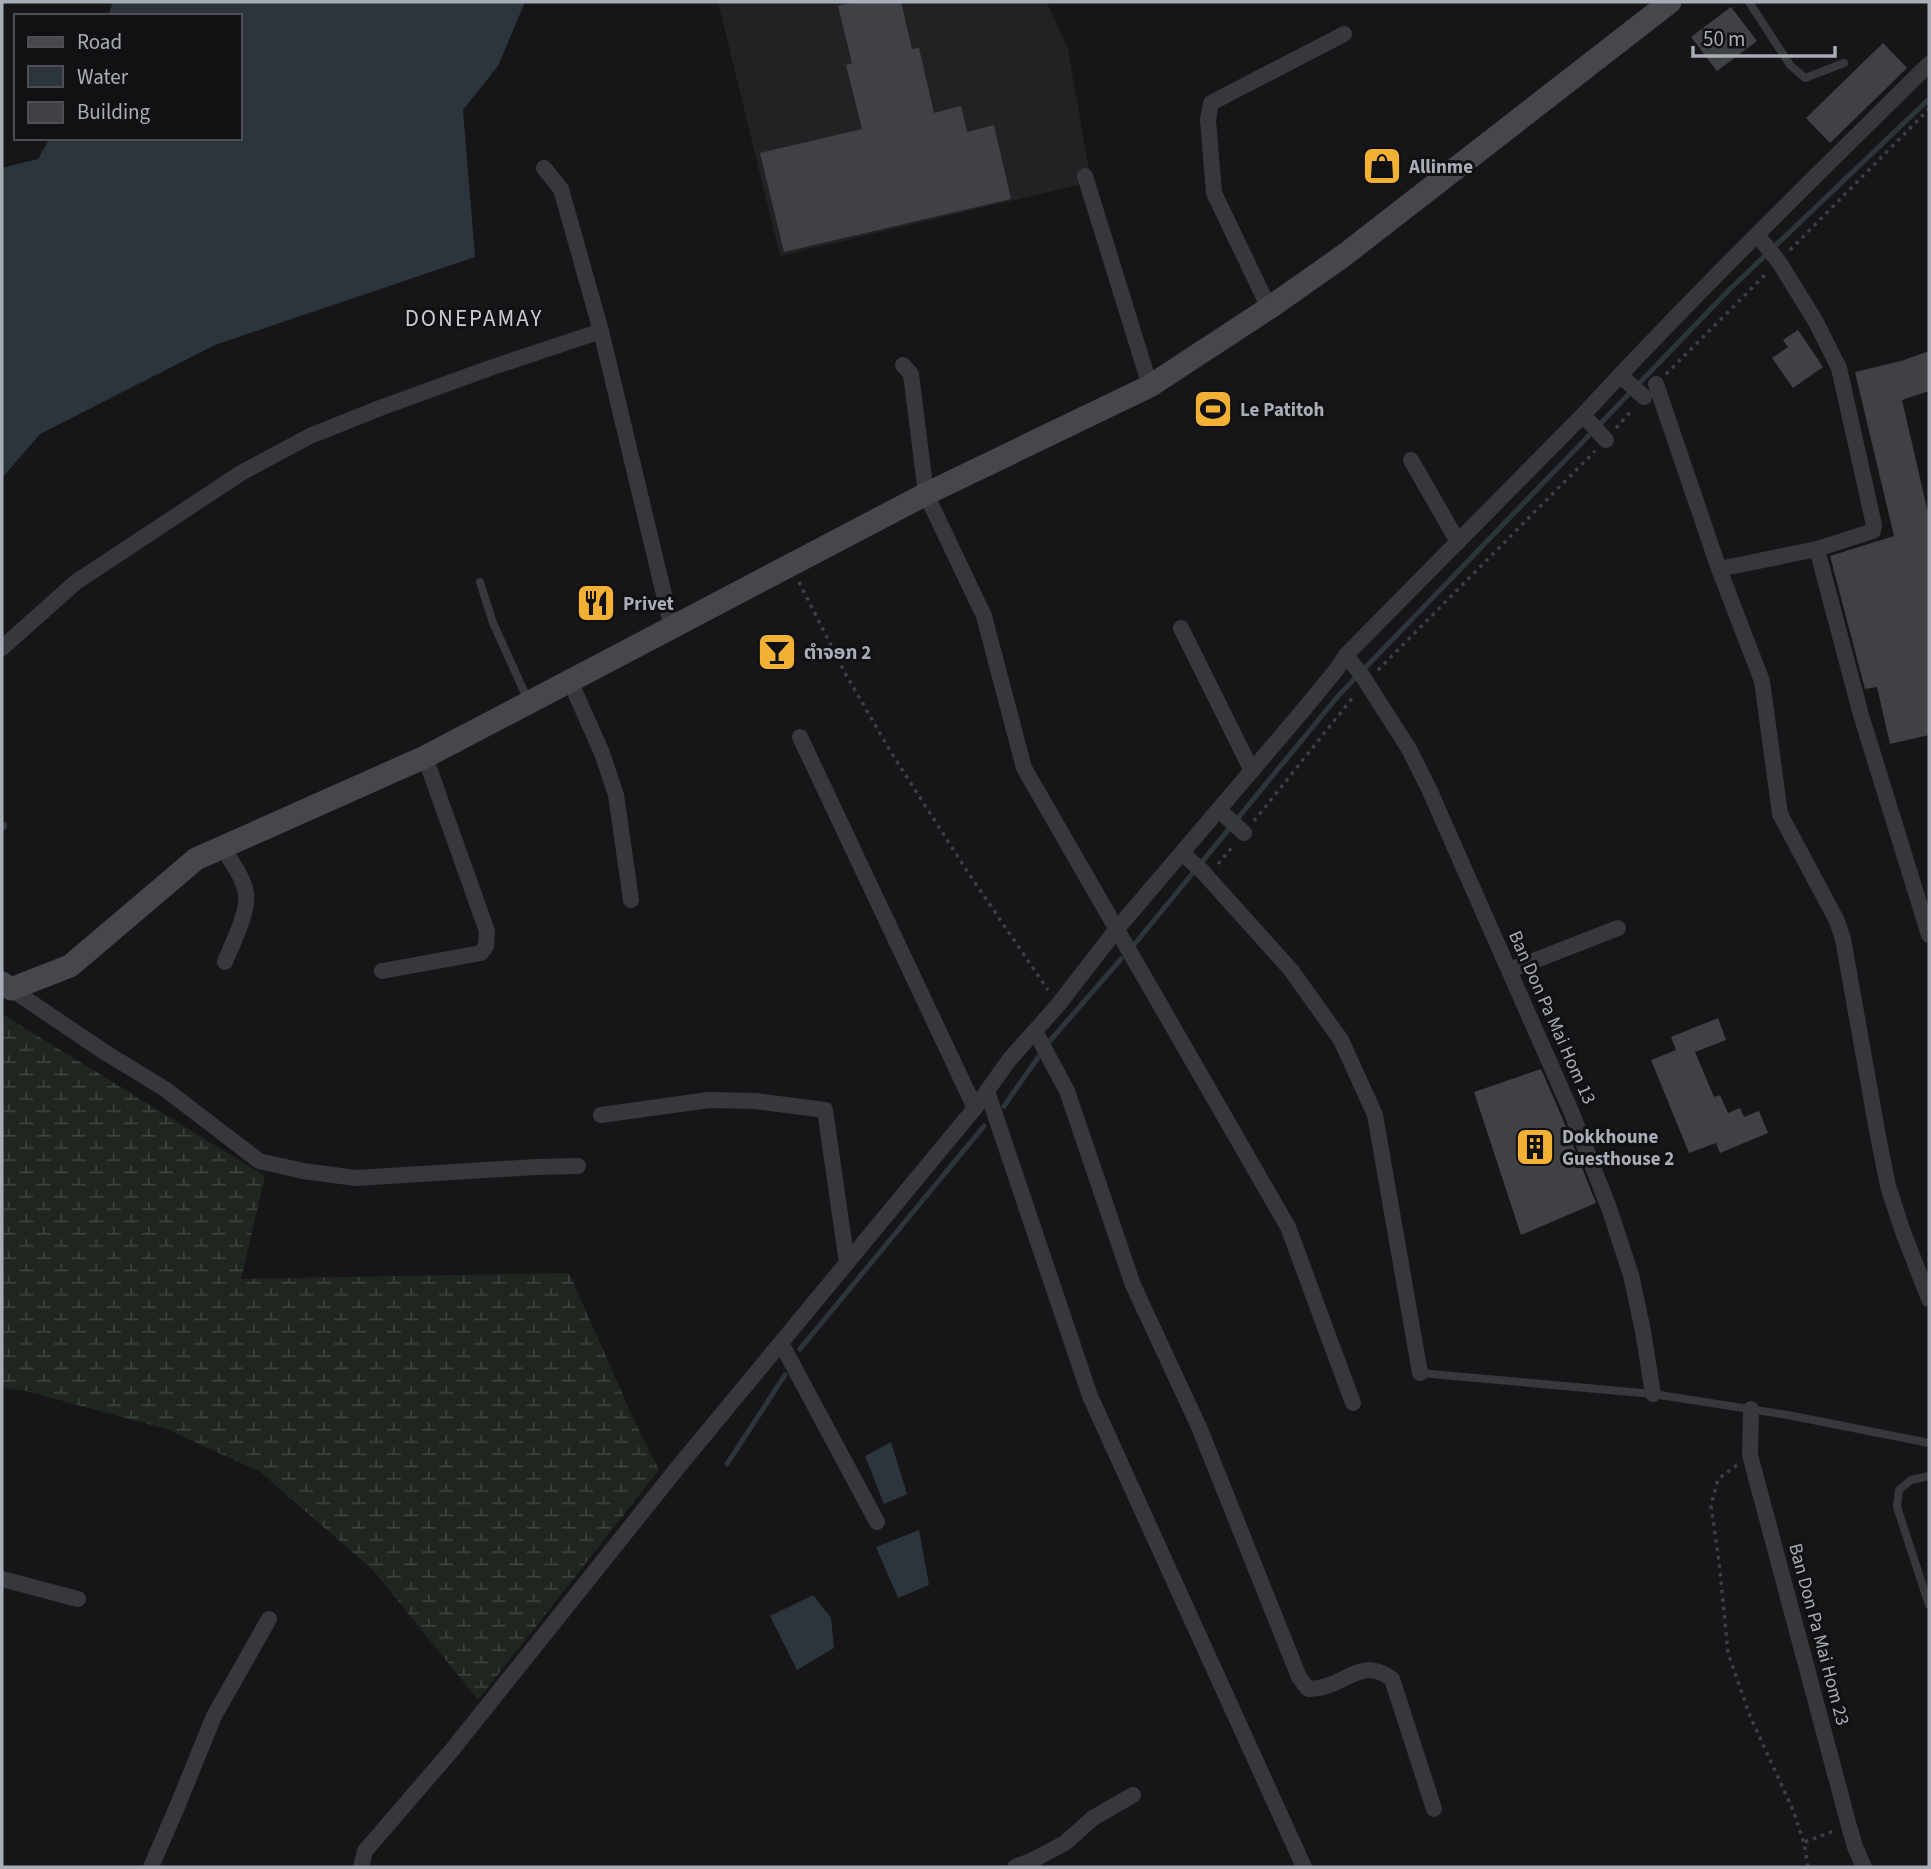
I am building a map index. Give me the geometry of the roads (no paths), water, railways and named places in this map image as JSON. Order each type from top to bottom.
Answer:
[{"type":"street","points":[[6,986],[70,966],[196,859],[425,757],[926,494],[1150,386],[1343,256],[1670,2]]},
{"type":"street","points":[[1269,308],[1214,193],[1208,120],[1211,103],[1344,34]]},
{"type":"street","points":[[360,1867],[365,1851],[452,1750],[679,1466],[975,1108],[1009,1060],[1037,1036],[1116,930],[1185,856],[1232,822],[1252,771],[1337,669],[1357,670],[1458,542],[1587,419],[1633,386],[1769,250],[1929,64]]},
{"type":"street","points":[[544,169],[561,189],[601,331],[672,628]]},
{"type":"street","points":[[1085,176],[1150,386]]},
{"type":"street","points":[[1719,569],[1817,549],[1872,531],[1874,525],[1839,368],[1816,322],[1769,250]]},
{"type":"street","points":[[2,648],[76,582],[241,472],[310,436],[380,408],[601,331]]},
{"type":"street","points":[[903,365],[911,374],[926,494],[984,617],[1024,768],[1288,1227],[1353,1404]]},
{"type":"street","points":[[1656,384],[1719,569],[1762,681],[1780,814],[1837,921],[1843,939],[1888,1186],[1929,1298]]},
{"type":"street","points":[[1587,419],[1604,438]]},
{"type":"street","points":[[1411,460],[1458,542]]},
{"type":"street","points":[[1817,549],[1861,715],[1929,934]]},
{"type":"street","points":[[1181,628],[1252,771]]},
{"type":"street","name":"Ban Don Pa Mai Hom 13","points":[[1357,670],[1409,749],[1429,789],[1571,1111],[1609,1208],[1631,1275],[1653,1394]]},
{"type":"street","points":[[570,681],[602,752],[616,795],[631,900]]},
{"type":"street","points":[[800,737],[975,1108]]},
{"type":"street","points":[[382,971],[481,953],[486,946],[487,931],[425,757]]},
{"type":"street","points":[[223,848],[241,878],[246,894],[244,910],[225,962]]},
{"type":"street","points":[[1185,856],[1205,874],[1291,970],[1340,1040],[1376,1115],[1420,1373]]},
{"type":"street","points":[[1510,970],[1618,928]]},
{"type":"street","points":[[6,986],[165,1089],[259,1161],[303,1171],[356,1178],[578,1166]]},
{"type":"street","points":[[1037,1036],[1067,1091],[1133,1285],[1199,1427],[1299,1677],[1308,1689],[1321,1690],[1366,1669],[1381,1670],[1392,1679],[1434,1809]]},
{"type":"street","points":[[988,1091],[1090,1396],[1304,1867]]},
{"type":"street","points":[[601,1115],[709,1100],[755,1101],[825,1110],[847,1263]]},
{"type":"street","points":[[781,1343],[877,1521]]},
{"type":"street","name":"Ban Don Pa Mai Hom 23","points":[[1751,1409],[1750,1455],[1849,1826],[1864,1867]]},
{"type":"street","points":[[2,1579],[78,1599]]},
{"type":"street","points":[[150,1867],[214,1716],[269,1619]]},
{"type":"street","points":[[1015,1867],[1065,1843],[1093,1818],[1133,1795]]},
{"type":"lane","points":[[1749,2],[1790,65],[1805,78],[1844,63]]},
{"type":"lane","points":[[480,582],[493,623],[529,702]]},
{"type":"lane","points":[[1420,1373],[1653,1394],[1751,1409],[1929,1443]]},
{"type":"lane","points":[[1929,1476],[1911,1480],[1899,1490],[1897,1507],[1929,1605]]},
{"type":"water","points":[[113,2],[525,2],[498,66],[463,110],[475,257],[215,345],[40,434],[2,478],[2,168],[38,159],[49,140],[242,140],[242,14],[109,14]]},
{"type":"water","points":[[891,1442],[907,1494],[884,1504],[865,1456]]},
{"type":"water","points":[[919,1530],[929,1585],[898,1598],[876,1547]]},
{"type":"water","points":[[813,1595],[831,1618],[834,1648],[797,1670],[770,1616]]},
{"type":"waterway","points":[[1133,946],[1338,696],[1729,290],[1929,99]]},
{"type":"waterway","points":[[1004,1106],[1049,1042],[1121,959]]},
{"type":"waterway","points":[[800,1349],[984,1126]]},
{"type":"waterway","points":[[727,1464],[785,1375]]},
{"type":"place","name":"Allinme","points":[[1382,166]]},
{"type":"place","name":"Le Patitoh","points":[[1213,409]]},
{"type":"place","name":"Privet","points":[[596,603]]},
{"type":"place","name":"ຕຳຈອກ 2","points":[[777,652]]},
{"type":"place","name":"Dokkhoune Guesthouse 2","points":[[1535,1147]]},
{"type":"district","name":"DONEPAMAY","points":[[474,318]]}]
